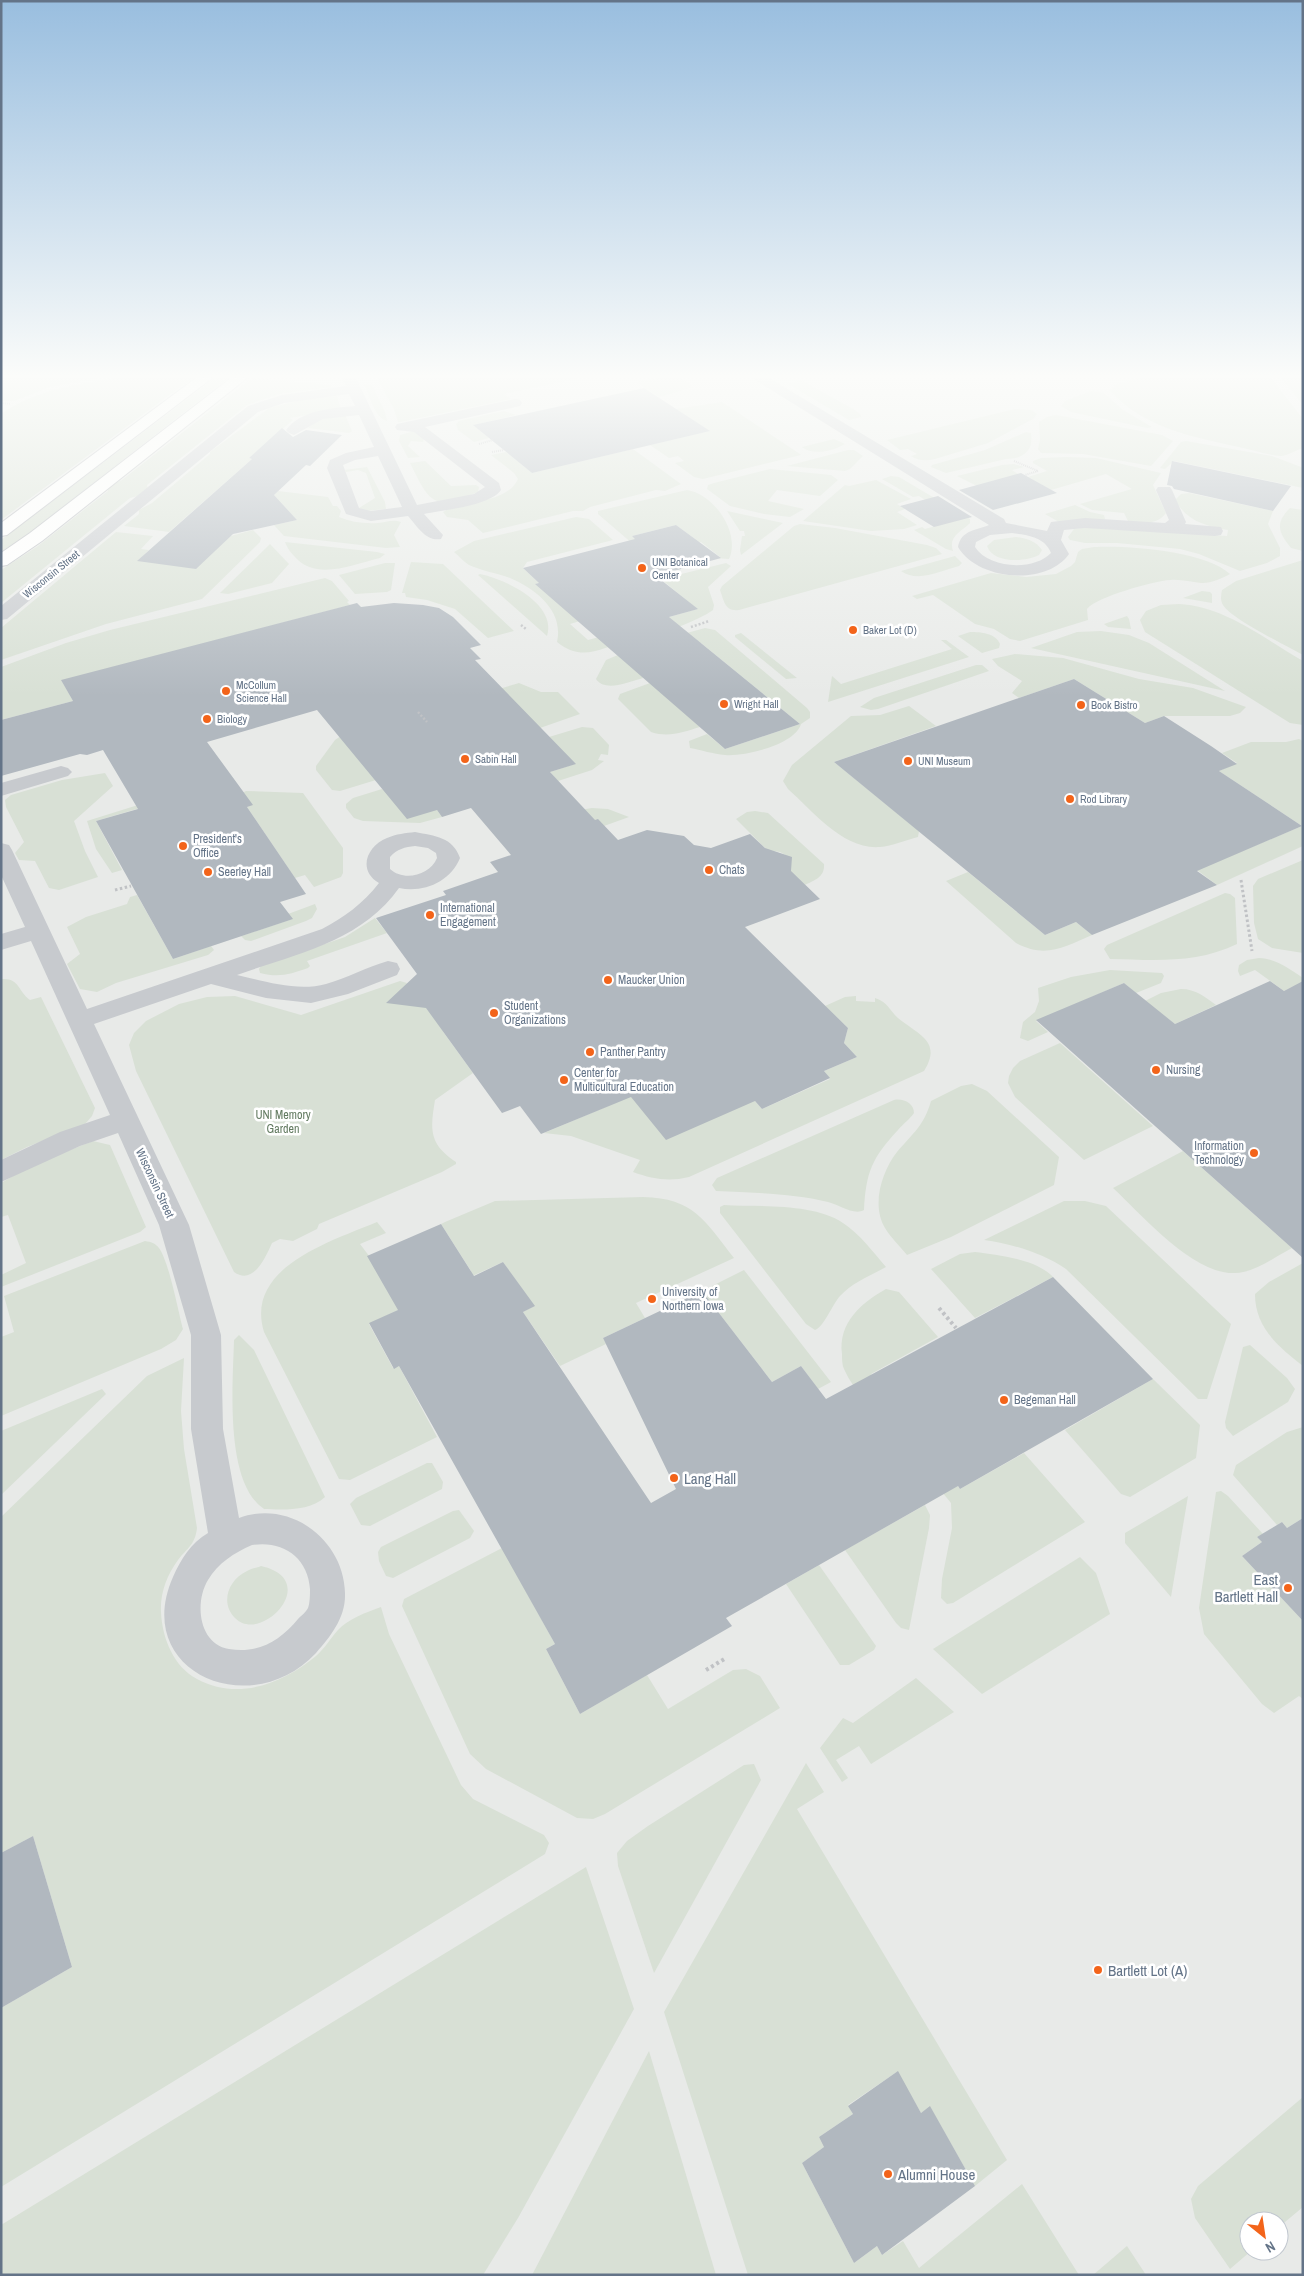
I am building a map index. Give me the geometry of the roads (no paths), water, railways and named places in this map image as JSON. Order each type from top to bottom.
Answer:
[{"type":"main road","points":[[1,531],[63,484]]},
{"type":"main road","points":[[1,561],[36,537],[104,484]]},
{"type":"street","name":"Wisconsin Street","points":[[1,615],[161,484]]},
{"type":"street","points":[[341,484],[352,511],[371,516],[412,511],[478,498],[488,494],[494,488],[489,484]]},
{"type":"street","points":[[399,484],[412,511],[435,535]]},
{"type":"street","points":[[934,484],[998,523],[996,528]]},
{"type":"street","points":[[1164,490],[1178,522],[1168,528]]},
{"type":"street","points":[[1052,540],[1057,526],[1085,524],[1215,531]]},
{"type":"street","points":[[996,528],[1028,530],[1052,540],[1058,547],[1060,554],[1052,563],[1034,569],[1004,568],[978,560],[970,554],[967,547],[968,540],[974,535],[996,528]]},
{"type":"street","points":[[1,790],[61,772]]},
{"type":"street","name":"Wisconsin Street","points":[[1,850],[174,1225],[206,1335],[207,1429],[226,1540]]},
{"type":"street","points":[[80,1020],[330,934],[356,921],[372,909],[393,880]]},
{"type":"street","points":[[1,942],[38,931]]},
{"type":"street","points":[[209,975],[232,982],[304,995],[322,993],[388,969]]},
{"type":"street","points":[[1,1172],[70,1139],[126,1120]]},
{"type":"place","name":"UNI Botanical Center","points":[[642,568]]},
{"type":"place","name":"Baker Lot (D)","points":[[853,630]]},
{"type":"place","name":"McCollum Science Hall","points":[[226,691]]},
{"type":"place","name":"Wright Hall","points":[[724,704]]},
{"type":"place","name":"Book Bistro","points":[[1081,705]]},
{"type":"place","name":"Biology","points":[[207,719]]},
{"type":"place","name":"Sabin Hall","points":[[465,759]]},
{"type":"place","name":"UNI Museum","points":[[908,761]]},
{"type":"place","name":"Rod Library","points":[[1070,799]]},
{"type":"place","name":"President's Office","points":[[183,846]]},
{"type":"place","name":"Chats","points":[[709,870]]},
{"type":"place","name":"Seerley Hall","points":[[208,872]]},
{"type":"place","name":"International Engagement","points":[[430,915]]},
{"type":"place","name":"Maucker Union","points":[[608,980]]},
{"type":"place","name":"Student Organizations","points":[[494,1013]]},
{"type":"place","name":"Panther Pantry","points":[[590,1052]]},
{"type":"place","name":"Nursing","points":[[1156,1070]]},
{"type":"place","name":"Center for Multicultural Education","points":[[564,1080]]},
{"type":"place","name":"Information Technology","points":[[1254,1153]]},
{"type":"place","name":"University of Northern Iowa","points":[[652,1299]]},
{"type":"place","name":"Begeman Hall","points":[[1004,1400]]},
{"type":"place","name":"Lang Hall","points":[[674,1478]]},
{"type":"place","name":"East Bartlett Hall","points":[[1288,1588]]},
{"type":"place","name":"Bartlett Lot (A)","points":[[1098,1970]]},
{"type":"place","name":"Alumni House","points":[[888,2174]]},
{"type":"park label","name":"UNI Memory Garden","points":[[283,1122]]}]
